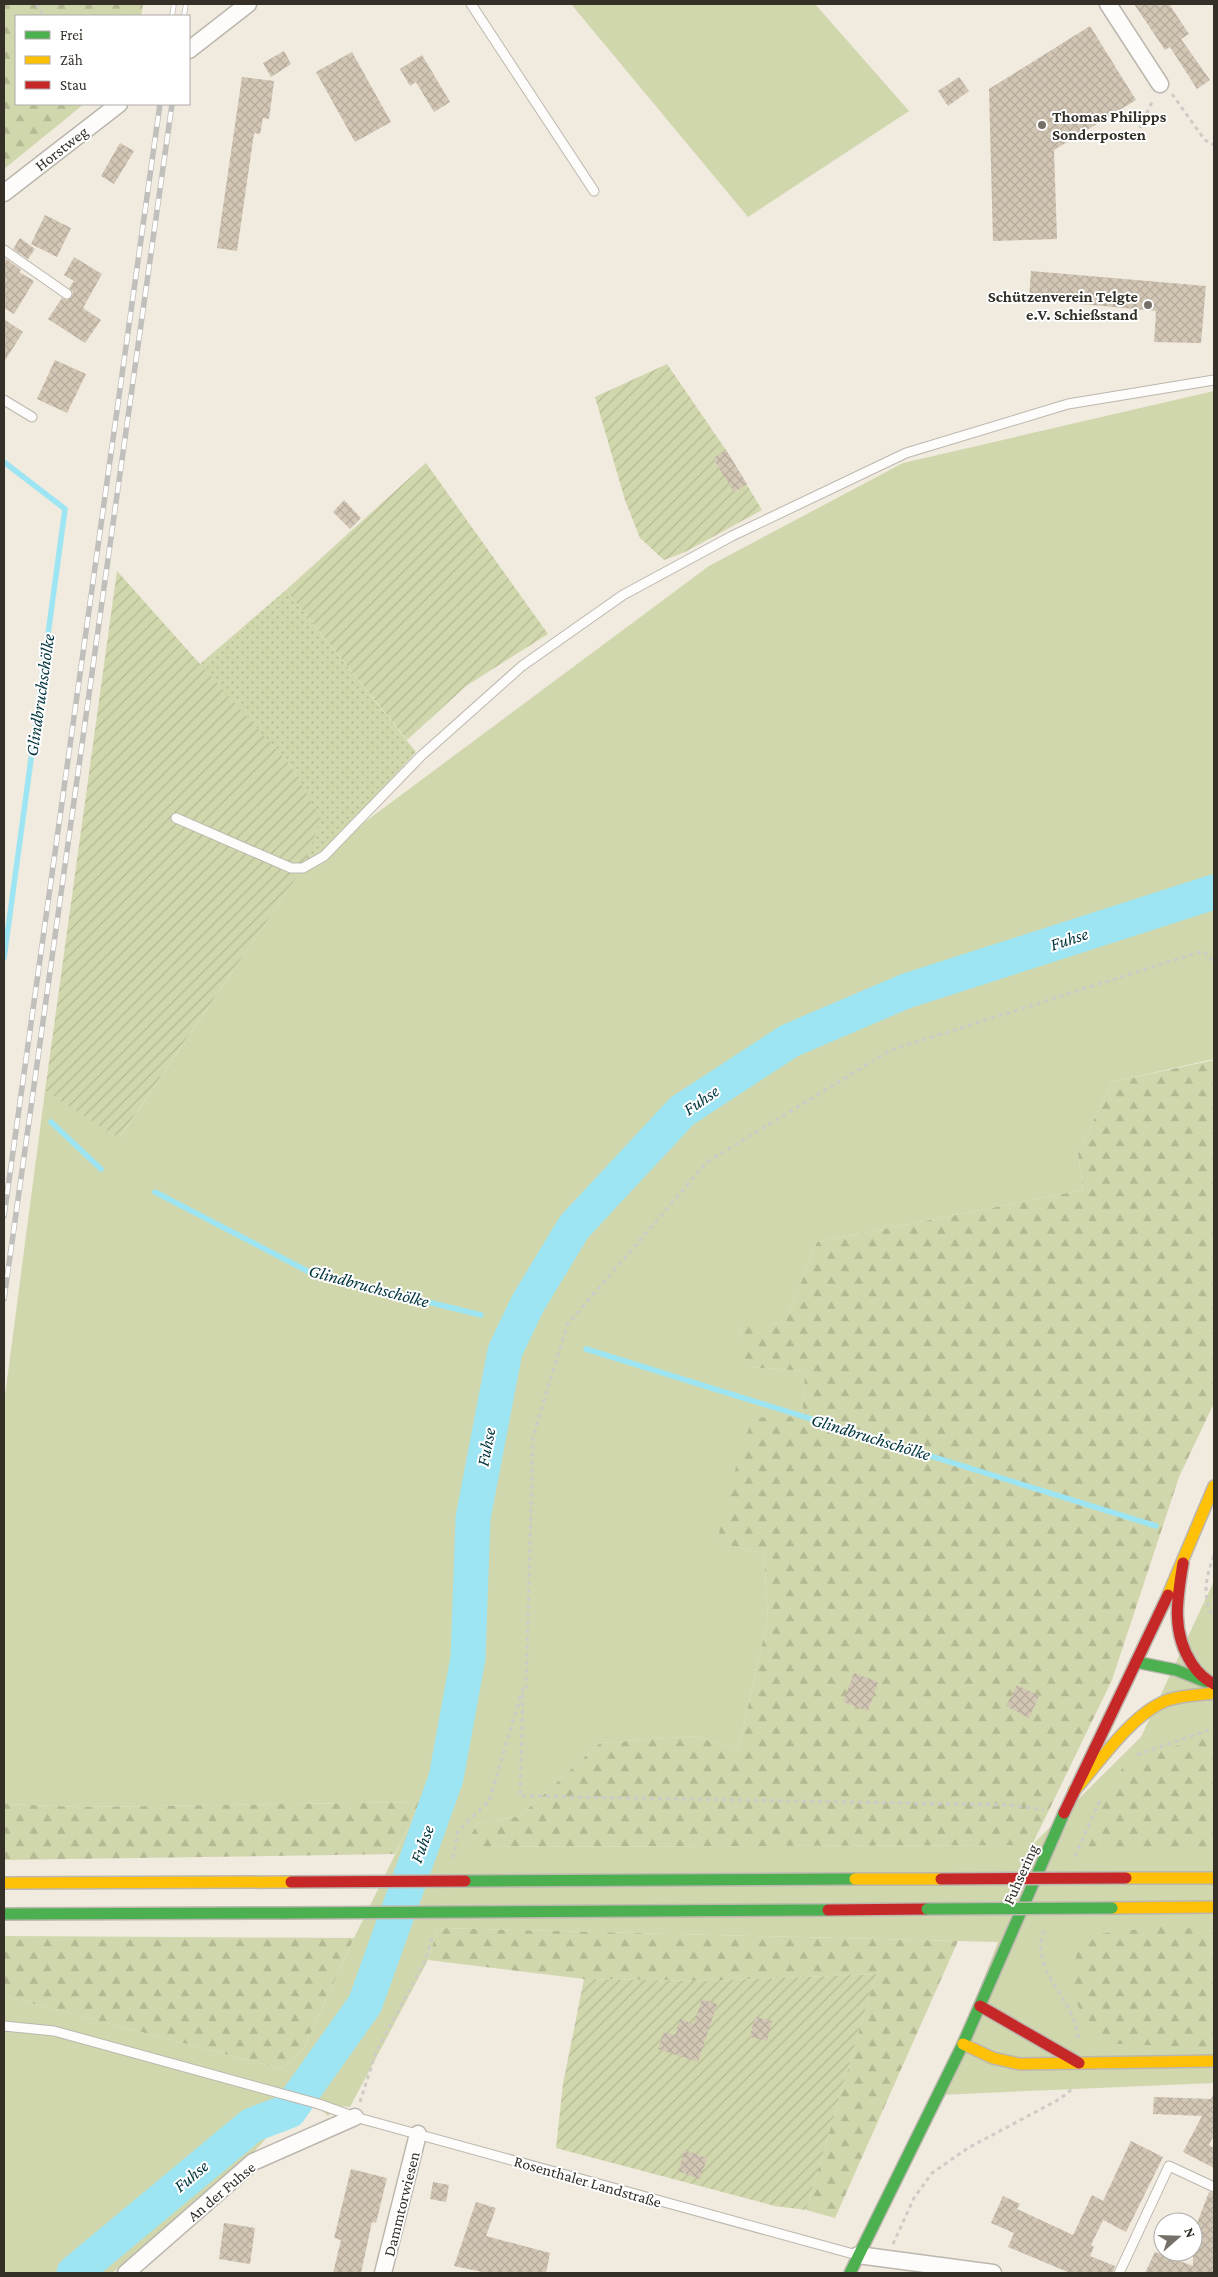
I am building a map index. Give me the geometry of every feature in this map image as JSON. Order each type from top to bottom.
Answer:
[{"type":"main road","name":"Fuhsering","points":[[850,2273],[963,2044],[1074,1791],[1183,1563],[1214,1486]]},
{"type":"main road","points":[[1183,1563],[1175,1618],[1177,1632],[1188,1660],[1211,1683]]},
{"type":"main road","points":[[1136,1662],[1176,1670],[1211,1683]]},
{"type":"main road","points":[[1136,1662],[1144,1675]]},
{"type":"main road","points":[[1159,1689],[1180,1697]]},
{"type":"main road","points":[[1074,1791],[1142,1715],[1161,1703],[1180,1697],[1214,1693]]},
{"type":"main road","points":[[4,1883],[1214,1878]]},
{"type":"main road","points":[[4,1914],[1214,1907]]},
{"type":"main road","points":[[980,2006],[1011,2022],[1056,2051],[1079,2063]]},
{"type":"main road","points":[[963,2044],[992,2058],[1020,2064],[1214,2062]]},
{"type":"street","points":[[190,49],[248,4]]},
{"type":"street","points":[[1108,4],[1160,84]]},
{"type":"street","name":"Horstweg","points":[[4,193],[117,105]]},
{"type":"street","name":"An der Fuhse","points":[[130,2272],[253,2162],[355,2117]]},
{"type":"street","name":"Dammtorwiesen","points":[[383,2273],[418,2134]]},
{"type":"street","points":[[858,2255],[993,2273]]},
{"type":"lane","points":[[471,4],[594,190]]},
{"type":"lane","points":[[4,250],[67,294]]},
{"type":"lane","points":[[176,818],[291,868],[303,868],[324,856],[421,756],[522,666],[623,595],[732,536],[906,453],[1068,404],[1214,380]]},
{"type":"lane","points":[[4,400],[32,417]]},
{"type":"lane","name":"Rosenthaler Landstraße","points":[[4,2026],[54,2031],[318,2104],[355,2117],[858,2255]]},
{"type":"lane","points":[[1119,2273],[1170,2166],[1214,2187]]},
{"type":"path","points":[[36,4],[43,15]]},
{"type":"path","points":[[1140,128],[1160,84],[1175,97],[1205,140],[1214,144]]},
{"type":"path","points":[[1065,1813],[1010,1805],[520,1796],[523,1688],[526,1689],[533,1437],[567,1325],[707,1162],[891,1050],[1202,950],[1214,962]]},
{"type":"path","points":[[1214,1556],[1205,1585],[1209,1607],[1214,1619]]},
{"type":"path","points":[[1134,1756],[1214,1728]]},
{"type":"path","points":[[1074,1857],[1103,1795]]},
{"type":"path","points":[[885,2259],[914,2198],[932,2173],[968,2148],[1036,2113],[1068,2093],[1074,2086],[1079,2063],[1078,2029],[1075,2019],[1043,1963],[1042,1935],[1046,1926]]},
{"type":"green space","points":[[4,4],[143,4],[141,15],[15,15],[15,105],[83,105],[4,169]]},
{"type":"green space","points":[[571,4],[815,4],[909,111],[748,217]]},
{"type":"green space","points":[[667,364],[726,450],[762,510],[685,552],[664,560],[640,538],[625,500],[595,397]]},
{"type":"green space","points":[[1214,391],[1214,1059],[1112,1082],[1078,1153],[1083,1190],[817,1242],[785,1323],[740,1326],[747,1367],[805,1371],[802,1416],[717,1542],[764,1554],[768,1618],[738,1751],[696,1736],[600,1743],[520,1816],[477,1824],[464,1847],[1032,1845],[1141,1737],[1214,1581],[1214,2083],[938,2095],[998,1942],[438,1928],[428,1960],[350,2107],[339,2106],[328,2116],[305,2095],[251,2155],[112,2273],[4,2273],[4,1996],[282,2069],[304,2048],[354,1938],[421,1802],[82,1807],[4,1804],[4,1403],[45,1091],[120,1137],[303,868],[709,566],[903,463]]},
{"type":"green space","points":[[426,463],[548,634],[466,686],[407,740],[286,590]]},
{"type":"green space","points":[[117,571],[291,766],[321,819],[303,868],[119,1138],[45,1091]]},
{"type":"green space","points":[[286,590],[416,752],[330,845],[303,868],[320,819],[291,766],[199,665]]},
{"type":"green space","points":[[1214,1060],[1214,1403],[1179,1477],[1112,1680],[1032,1845],[464,1847],[477,1824],[520,1816],[600,1743],[696,1736],[738,1751],[768,1618],[764,1554],[717,1542],[730,1486],[752,1418],[802,1416],[805,1371],[746,1367],[740,1325],[785,1323],[817,1242],[1083,1190],[1078,1153],[1112,1082]]},
{"type":"green space","points":[[1214,1733],[1214,1848],[1087,1851],[1102,1804],[1123,1767],[1146,1756]]},
{"type":"green space","points":[[421,1802],[395,1854],[4,1860],[4,1804],[82,1807]]},
{"type":"green space","points":[[1159,1927],[1214,1928],[1214,2048],[1095,2043],[1070,1988],[1080,1936]]},
{"type":"green space","points":[[438,1928],[958,1941],[835,2218],[806,2210],[876,1974],[712,1981],[584,1979],[428,1960]]},
{"type":"green space","points":[[4,1936],[354,1938],[304,2048],[282,2069],[4,1996]]},
{"type":"green space","points":[[876,1974],[806,2210],[775,2206],[556,2148],[563,2084],[584,1979],[712,1981]]},
{"type":"building","points":[[1134,4],[1169,4],[1189,34],[1181,39],[1210,80],[1197,89],[1170,47],[1165,50]]},
{"type":"building","name":"Thomas Philipps Sonderposten","points":[[1090,26],[1136,100],[1054,150],[1057,239],[993,241],[989,89]]},
{"type":"building","points":[[284,51],[291,64],[271,77],[263,63]]},
{"type":"building","points":[[352,52],[391,122],[355,142],[316,72]]},
{"type":"building","points":[[422,55],[450,102],[434,112],[416,82],[410,86],[400,69]]},
{"type":"building","points":[[242,77],[274,81],[269,119],[263,118],[260,134],[254,133],[237,251],[217,248]]},
{"type":"building","points":[[959,77],[969,91],[948,106],[938,91]]},
{"type":"building","points":[[120,143],[134,151],[114,184],[101,176]]},
{"type":"building","points":[[45,215],[71,228],[57,257],[31,244]]},
{"type":"building","points":[[20,238],[35,249],[28,259],[13,249]]},
{"type":"building","points":[[74,257],[102,274],[83,308],[101,320],[85,343],[48,319],[62,298],[67,300],[72,297],[73,292],[69,288],[74,281],[64,275]]},
{"type":"building","points":[[6,259],[21,270],[19,272],[34,281],[14,314],[4,308],[4,262]]},
{"type":"building","name":"Schützenverein Telgte e.V. Schießstand","points":[[1031,271],[1206,286],[1201,343],[1154,342],[1156,311],[1029,299]]},
{"type":"building","points":[[4,319],[23,332],[4,362]]},
{"type":"building","points":[[55,360],[86,374],[67,413],[37,399]]},
{"type":"building","points":[[726,450],[747,484],[734,492],[713,458]]},
{"type":"building","points":[[344,500],[361,518],[350,529],[333,512]]},
{"type":"building","points":[[854,1673],[878,1682],[868,1711],[843,1702]]},
{"type":"building","points":[[1017,1685],[1039,1696],[1029,1718],[1006,1706]]},
{"type":"building","points":[[702,1999],[717,2004],[698,2062],[658,2049],[664,2032],[675,2035],[680,2019],[694,2024]]},
{"type":"building","points":[[755,2017],[772,2021],[767,2041],[750,2037]]},
{"type":"building","points":[[1214,2093],[1214,2135],[1209,2145],[1214,2148],[1214,2168],[1183,2152],[1202,2116],[1153,2114],[1154,2097],[1211,2099]]},
{"type":"building","points":[[1131,2141],[1163,2157],[1126,2232],[1103,2220],[1091,2245],[1094,2247],[1090,2256],[1115,2266],[1113,2273],[1070,2273],[1008,2247],[1014,2233],[991,2223],[1003,2196],[1020,2204],[1017,2209],[1073,2235],[1092,2195],[1103,2201]]},
{"type":"building","points":[[685,2150],[707,2158],[700,2179],[678,2171]]},
{"type":"building","points":[[351,2169],[387,2178],[376,2223],[372,2222],[361,2273],[333,2273],[341,2240],[334,2238]]},
{"type":"building","points":[[433,2182],[449,2185],[446,2202],[430,2199]]},
{"type":"building","points":[[1209,2192],[1214,2193],[1214,2273],[1145,2273],[1153,2256],[1153,2262],[1182,2262],[1193,2266],[1193,2262],[1203,2262],[1203,2212],[1201,2212]]},
{"type":"building","points":[[476,2202],[496,2208],[486,2236],[550,2253],[546,2273],[487,2273],[454,2266]]},
{"type":"building","points":[[224,2223],[255,2228],[250,2264],[219,2259]]},
{"type":"waterway","name":"Glindbruchschölke","points":[[4,462],[65,509],[4,958]]},
{"type":"waterway","name":"Fuhse","points":[[74,2273],[252,2125],[289,2111],[365,2004],[446,1778],[468,1658],[473,1518],[505,1351],[528,1303],[574,1227],[682,1111],[789,1041],[906,991],[1214,892]]},
{"type":"waterway","name":"Glindbruchschölke","points":[[51,1122],[101,1169]]},
{"type":"waterway","name":"Glindbruchschölke","points":[[155,1192],[313,1274],[481,1315]]},
{"type":"waterway","name":"Glindbruchschölke","points":[[586,1349],[1156,1526]]},
{"type":"railway","points":[[172,15],[174,4]]},
{"type":"railway","points":[[184,15],[186,4]]},
{"type":"railway","points":[[4,1216],[160,105]]},
{"type":"railway","points":[[4,1299],[172,105]]},
{"type":"traffic: fast","points":[[1136,1662],[1176,1670],[1206,1682]]},
{"type":"traffic: fast","points":[[850,2273],[963,2044],[1064,1813]]},
{"type":"traffic: fast","points":[[465,1881],[855,1879]]},
{"type":"traffic: fast","points":[[927,1909],[1112,1908]]},
{"type":"traffic: fast","points":[[458,1912],[828,1910]]},
{"type":"traffic: fast","points":[[286,1913],[458,1912]]},
{"type":"traffic: fast","points":[[4,1914],[286,1913]]},
{"type":"traffic: slow","points":[[1168,1595],[1214,1486]]},
{"type":"traffic: slow","points":[[1074,1791],[1129,1727],[1155,1706],[1174,1698],[1214,1693]]},
{"type":"traffic: slow","points":[[1126,1878],[1214,1878]]},
{"type":"traffic: slow","points":[[855,1879],[941,1879]]},
{"type":"traffic: slow","points":[[4,1883],[291,1882]]},
{"type":"traffic: slow","points":[[1112,1908],[1214,1907]]},
{"type":"traffic: slow","points":[[963,2044],[993,2058],[1020,2064],[1214,2061]]},
{"type":"traffic: jam","points":[[1183,1563],[1177,1615],[1181,1640],[1185,1652],[1194,1667],[1204,1678],[1214,1684]]},
{"type":"traffic: jam","points":[[1064,1813],[1168,1595]]},
{"type":"traffic: jam","points":[[941,1879],[1126,1878]]},
{"type":"traffic: jam","points":[[291,1882],[465,1881]]},
{"type":"traffic: jam","points":[[828,1910],[927,1909]]},
{"type":"traffic: jam","points":[[980,2006],[1079,2063]]},
{"type":"place","name":"Thomas Philipps Sonderposten","points":[[1042,125]]},
{"type":"place","name":"Schützenverein Telgte e.V. Schießstand","points":[[1148,305]]}]
